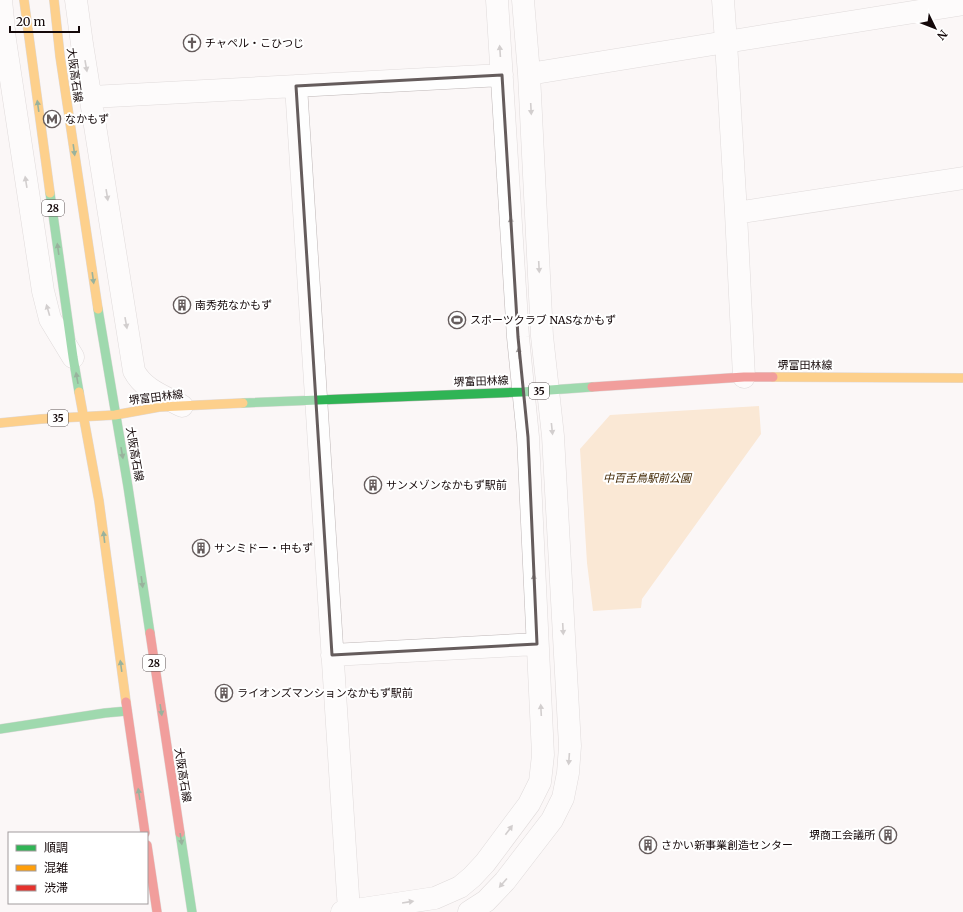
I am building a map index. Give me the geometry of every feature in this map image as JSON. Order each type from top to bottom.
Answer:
[{"type":"main road","name":"28","points":[[24,0],[73,356],[99,501],[145,832]]},
{"type":"main road","name":"大阪高石線","points":[[54,0],[74,150],[105,357],[128,487],[192,912]]},
{"type":"main road","name":"堺富田林線","points":[[0,423],[115,415],[159,407],[316,399],[522,392],[744,377],[963,378]]},
{"type":"main road","points":[[0,729],[127,711]]},
{"type":"main road","points":[[148,852],[157,912]]},
{"type":"street","points":[[0,0],[43,291],[50,319],[73,356]]},
{"type":"street","points":[[76,0],[134,371],[142,383],[148,388],[182,406]]},
{"type":"street","points":[[296,86],[332,655],[345,912],[436,905],[476,873],[529,804],[540,782],[543,755],[528,437],[522,392],[496,0]]},
{"type":"street","points":[[469,912],[486,901],[505,881],[552,820],[563,798],[568,773],[570,746],[552,436],[542,336],[529,74],[523,0]]},
{"type":"street","points":[[723,0],[744,377]]},
{"type":"street","points":[[529,74],[963,4]]},
{"type":"street","points":[[91,97],[502,75]]},
{"type":"street","points":[[736,213],[963,178]]},
{"type":"street","points":[[332,655],[537,644]]},
{"type":"highlighted area","points":[[502,75],[518,337],[528,437],[537,644],[332,655],[296,86]]},
{"type":"green space","name":"中百舌鳥駅前公園","points":[[759,406],[761,434],[642,599],[641,608],[593,611],[587,563],[580,449],[610,415]]},
{"type":"traffic: fast","points":[[50,193],[79,392]]},
{"type":"traffic: fast","points":[[98,309],[128,487],[150,633]]},
{"type":"traffic: fast","points":[[243,403],[522,392],[592,387]]},
{"type":"traffic: fast","points":[[0,729],[127,711]]},
{"type":"traffic: fast","points":[[180,833],[192,912]]},
{"type":"traffic: slow","points":[[24,0],[50,193]]},
{"type":"traffic: slow","points":[[54,0],[60,56],[98,309]]},
{"type":"traffic: slow","points":[[773,377],[963,378]]},
{"type":"traffic: slow","points":[[79,392],[99,501],[126,702]]},
{"type":"traffic: slow","points":[[0,423],[115,415],[159,407],[243,403]]},
{"type":"traffic: jam","points":[[592,387],[744,377],[773,377]]},
{"type":"traffic: jam","points":[[150,633],[180,833]]},
{"type":"traffic: jam","points":[[126,702],[145,832]]},
{"type":"traffic: jam","points":[[148,852],[157,912]]},
{"type":"place","name":"チャペル・こひつじ","points":[[192,43]]},
{"type":"place","name":"なかもず","points":[[52,119]]},
{"type":"place","name":"南秀苑なかもず","points":[[182,305]]},
{"type":"place","name":"スポーツクラブ NASなかもず","points":[[457,320]]},
{"type":"place","name":"サンメゾンなかもず駅前","points":[[373,485]]},
{"type":"place","name":"サンミドー・中もず","points":[[201,548]]},
{"type":"place","name":"ライオンズマンションなかもず駅前","points":[[224,693]]},
{"type":"place","name":"堺商工会議所","points":[[888,835]]},
{"type":"place","name":"さかい新事業創造センター","points":[[648,845]]}]
